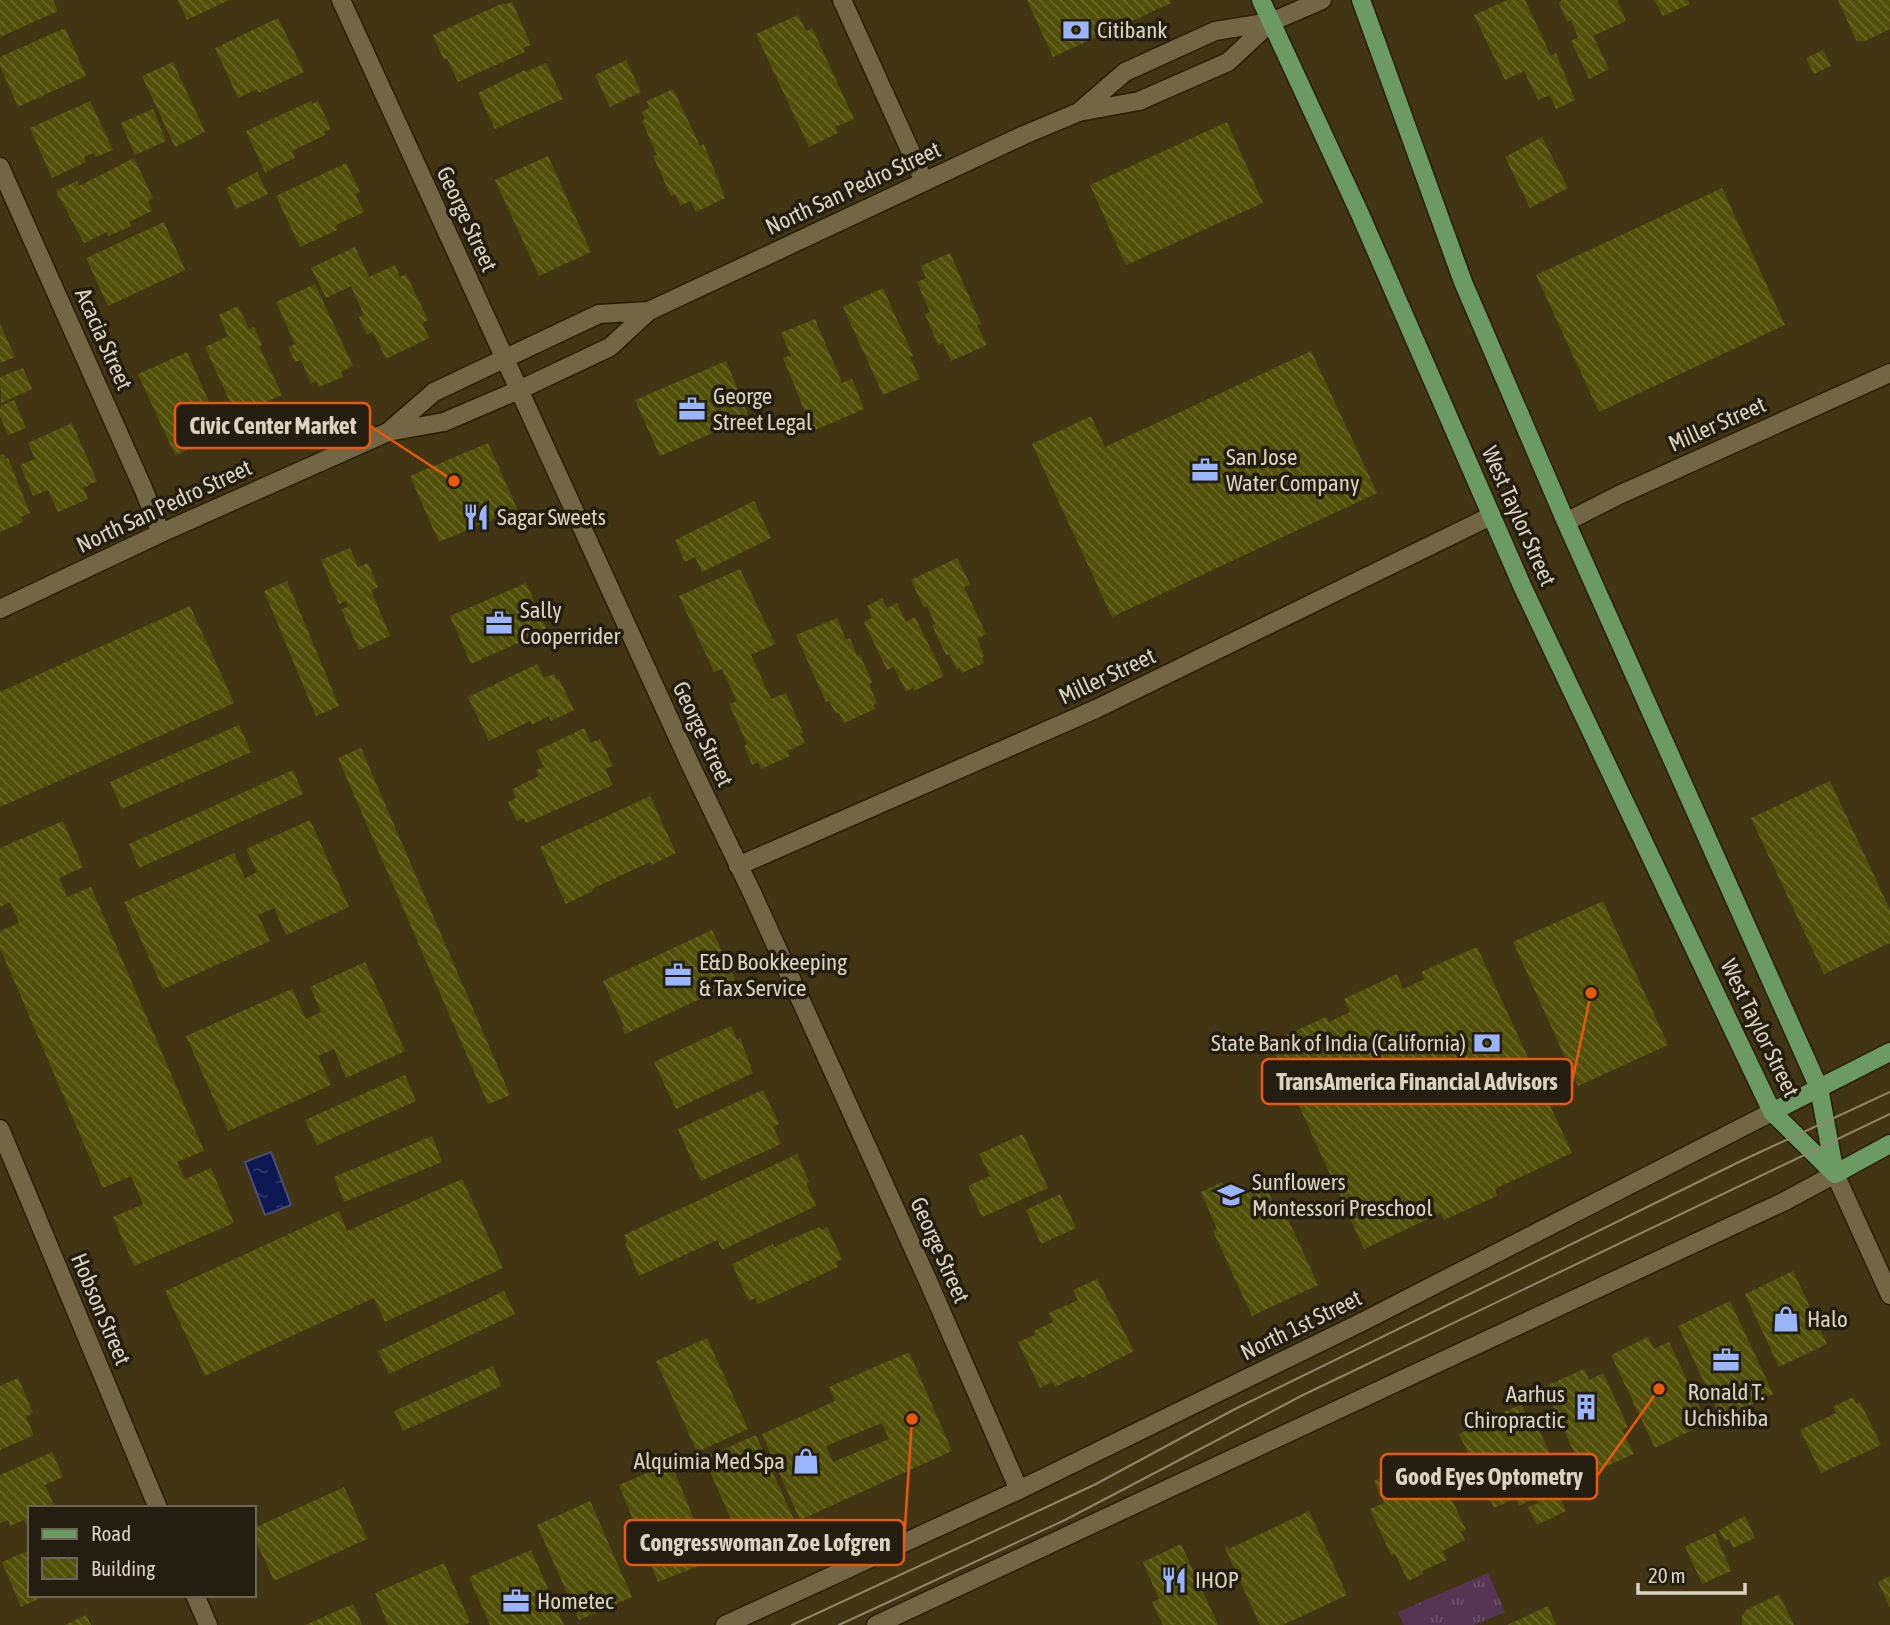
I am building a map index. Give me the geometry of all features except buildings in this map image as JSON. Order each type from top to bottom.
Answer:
[{"type":"main road","name":"West Taylor Street","points":[[1261,0],[1360,214],[1490,516],[1772,1112],[1835,1174]]},
{"type":"main road","name":"West Taylor Street","points":[[1361,0],[1463,282],[1566,522],[1819,1088],[1835,1174]]},
{"type":"main road","name":"North 1st Street","points":[[1772,1112],[1890,1052]]},
{"type":"main road","points":[[1835,1174],[1890,1144]]},
{"type":"street","name":"George Street","points":[[341,0],[911,1244],[1020,1490]]},
{"type":"street","points":[[842,0],[924,181]]},
{"type":"street","name":"North San Pedro Street","points":[[1079,112],[1125,72],[1215,31],[1271,22],[1322,0]]},
{"type":"street","name":"North San Pedro Street","points":[[0,609],[161,533],[388,432],[444,422],[519,390],[610,347],[649,311],[924,181],[1079,112],[1139,101],[1228,62],[1271,22]]},
{"type":"street","name":"Acacia Street","points":[[0,167],[161,533]]},
{"type":"street","name":"North San Pedro Street","points":[[388,432],[434,392],[599,314],[649,311]]},
{"type":"street","name":"Miller Street","points":[[1566,522],[1619,495],[1890,373]]},
{"type":"street","name":"Miller Street","points":[[738,866],[1096,709],[1490,516]]},
{"type":"street","name":"North 1st Street","points":[[725,1625],[1020,1490],[1364,1321],[1772,1112]]},
{"type":"street","name":"Hobson Street","points":[[0,1129],[157,1506]]},
{"type":"street","points":[[876,1625],[1785,1201],[1835,1174],[1890,1295]]},
{"type":"street","points":[[196,1597],[208,1625]]},
{"type":"green space","points":[[1488,1573],[1505,1612],[1474,1625],[1404,1625],[1398,1612]]},
{"type":"water","points":[[271,1152],[291,1205],[265,1215],[245,1162]]},
{"type":"tram line","points":[[792,1625],[1094,1485],[1235,1409],[1743,1160],[1890,1092]]},
{"type":"tram line","points":[[839,1625],[1065,1520],[1303,1395],[1890,1114]]},
{"type":"place","name":"Citibank","points":[[1076,30]]},
{"type":"place","name":"George Street Legal","points":[[692,409]]},
{"type":"place","name":"San Jose Water Company","points":[[1205,470]]},
{"type":"place","name":"Civic Center Market","points":[[454,481]]},
{"type":"place","name":"Sagar Sweets","points":[[476,517]]},
{"type":"place","name":"Sally Cooperrider","points":[[499,623]]},
{"type":"place","name":"E&D Bookkeeping & Tax Service","points":[[678,975]]},
{"type":"place","name":"TransAmerica Financial Advisors","points":[[1591,993]]},
{"type":"place","name":"State Bank of India (California)","points":[[1487,1043]]},
{"type":"place","name":"Sunflowers Montessori Preschool","points":[[1231,1195]]},
{"type":"place","name":"Halo","points":[[1786,1319]]},
{"type":"place","name":"Ronald T. Uchishiba","points":[[1726,1360]]},
{"type":"place","name":"Good Eyes Optometry","points":[[1659,1389]]},
{"type":"place","name":"Aarhus Chiropractic","points":[[1586,1407]]},
{"type":"place","name":"Congresswoman Zoe Lofgren","points":[[912,1419]]},
{"type":"place","name":"Alquimia Med Spa","points":[[806,1461]]},
{"type":"place","name":"IHOP","points":[[1174,1580]]},
{"type":"place","name":"Hometec","points":[[516,1601]]}]
